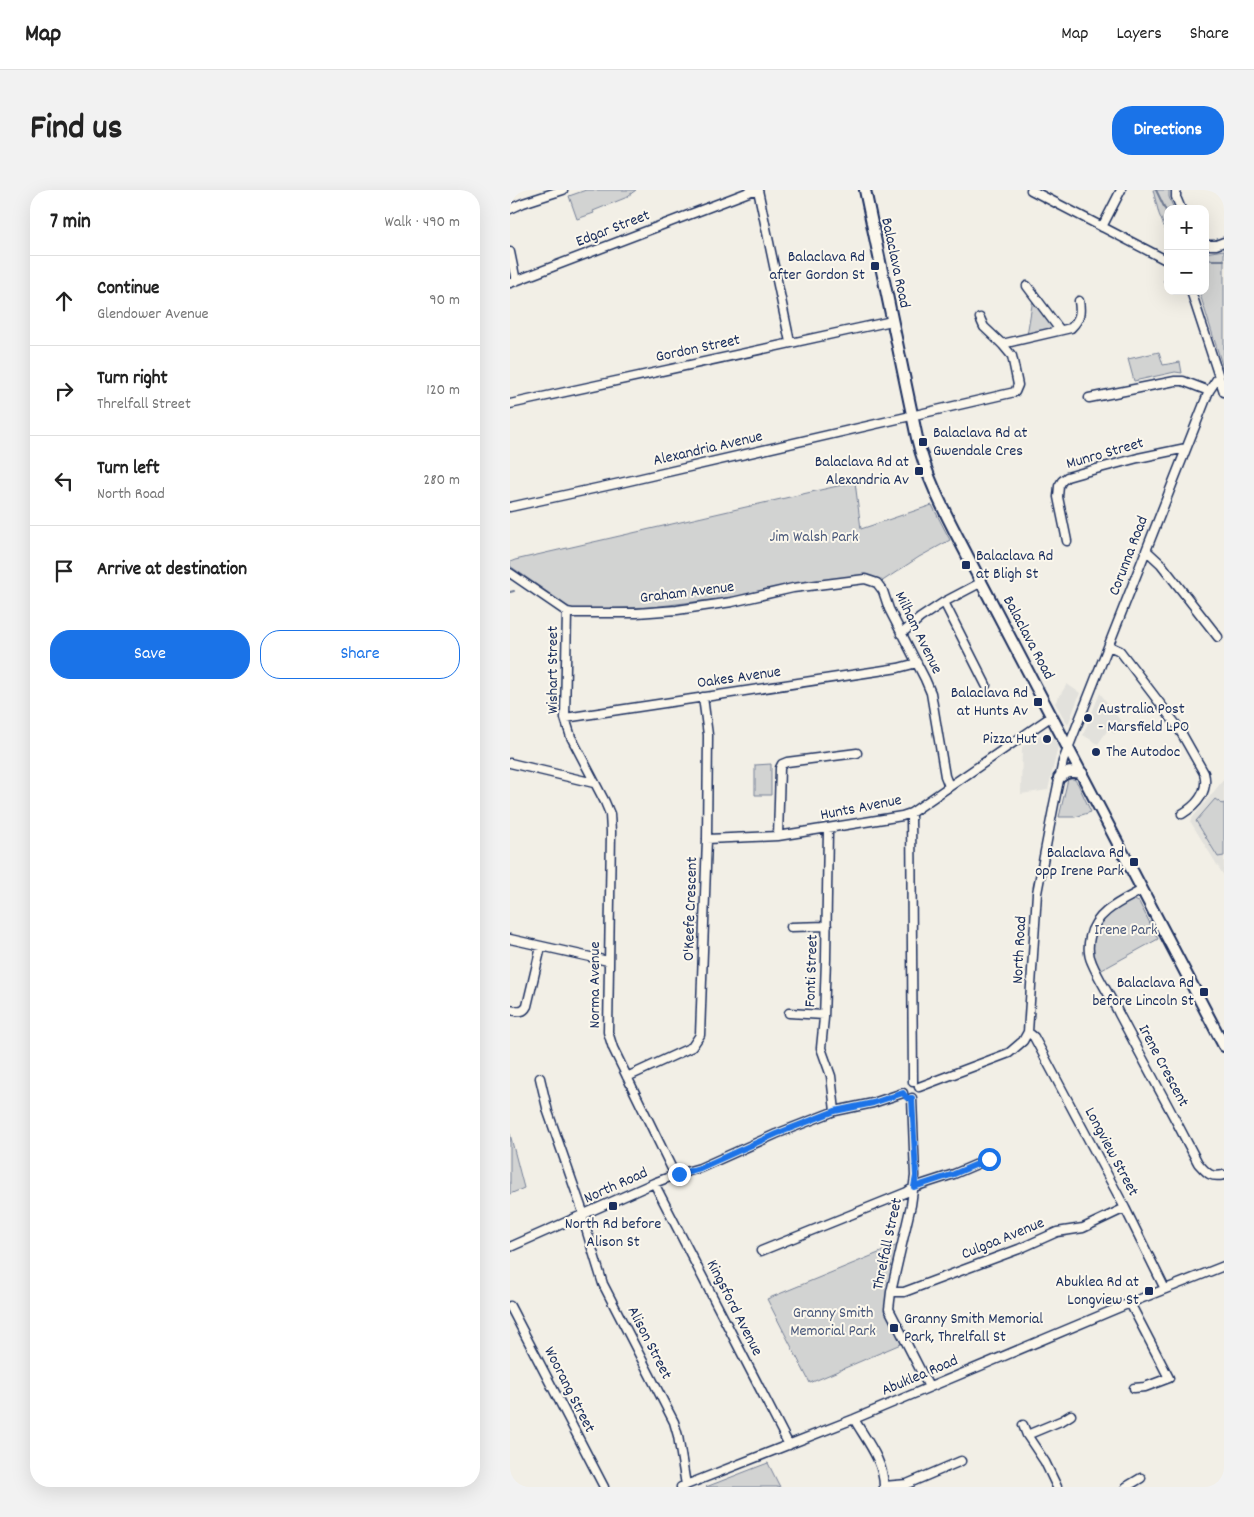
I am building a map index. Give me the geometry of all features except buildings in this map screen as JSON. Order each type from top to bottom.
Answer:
[{"type":"main road","name":"Balaclava Road","points":[[865,190],[912,417],[922,458],[933,488],[1142,890],[1222,1038]]},
{"type":"main road","points":[[1059,778],[1069,771],[1082,773]]},
{"type":"street","points":[[510,209],[563,190]]},
{"type":"street","name":"Edgar Street","points":[[513,282],[754,190]]},
{"type":"street","points":[[758,190],[790,342]]},
{"type":"street","points":[[1031,190],[1164,259]]},
{"type":"street","points":[[1102,227],[1121,190]]},
{"type":"street","points":[[1176,190],[1179,205]]},
{"type":"street","points":[[1209,245],[1224,242]]},
{"type":"street","points":[[510,252],[513,282]]},
{"type":"street","points":[[1027,286],[1060,330]]},
{"type":"street","points":[[1192,295],[1224,392]]},
{"type":"street","points":[[980,318],[984,327],[1002,344],[1071,328],[1079,320],[1079,301]]},
{"type":"street","name":"Gordon Street","points":[[510,404],[892,321]]},
{"type":"street","name":"Alexandria Avenue","points":[[510,507],[912,417],[1015,392],[1018,385],[1012,356],[1002,344]]},
{"type":"street","name":"Corunna Road","points":[[1068,748],[1147,552],[1208,391],[1219,376]]},
{"type":"street","points":[[1089,398],[1175,381],[1208,391]]},
{"type":"street","name":"Munro Street","points":[[1067,540],[1058,497],[1059,486],[1067,477],[1138,458],[1186,448]]},
{"type":"street","points":[[1147,552],[1161,564],[1218,637]]},
{"type":"street","points":[[510,573],[567,612]]},
{"type":"street","name":"Graham Avenue","points":[[567,612],[637,613],[677,610],[732,602],[793,588],[865,579],[877,583]]},
{"type":"street","points":[[901,634],[944,602],[982,582]]},
{"type":"street","name":"Milham Avenue","points":[[877,583],[883,591],[888,609],[931,693],[945,776],[949,786]]},
{"type":"street","points":[[944,602],[986,685]]},
{"type":"street","name":"Wishart Street","points":[[567,612],[565,718],[571,737],[594,783]]},
{"type":"street","points":[[1109,646],[1120,651],[1178,727],[1204,773],[1207,781],[1205,790],[1199,800],[1182,814]]},
{"type":"street","name":"Oakes Avenue","points":[[565,718],[898,668],[917,663]]},
{"type":"street","name":"O'Keefe Crescent","points":[[627,1077],[692,1047],[700,1035],[707,839],[708,735],[703,697]]},
{"type":"street","name":"Hunts Avenue","points":[[707,839],[778,836],[902,816],[911,812],[1052,716]]},
{"type":"street","name":"North Road","points":[[1028,1032],[1037,893],[1059,778],[1068,748]]},
{"type":"street","points":[[778,836],[780,768],[782,764],[857,753]]},
{"type":"street","points":[[510,763],[594,783]]},
{"type":"street","name":"Norma Avenue","points":[[594,783],[610,814],[608,1032],[613,1048],[675,1175]]},
{"type":"street","points":[[911,812],[916,1085],[919,1091],[912,1098],[907,1098],[903,1093],[908,1085],[916,1085],[1009,1053],[1023,1041],[1028,1032]]},
{"type":"street","name":"Fonti Street","points":[[828,829],[827,926],[821,1048],[831,1076],[835,1111]]},
{"type":"street","name":"Irene Crescent","points":[[1142,890],[1101,916],[1090,935],[1089,955],[1092,964],[1110,994],[1198,1163],[1206,1173],[1216,1177],[1224,1174]]},
{"type":"street","points":[[791,927],[827,926]]},
{"type":"street","points":[[510,939],[608,961]]},
{"type":"street","points":[[510,1010],[522,1012],[527,1006],[540,947]]},
{"type":"street","points":[[789,1013],[824,1014]]},
{"type":"street","name":"Longview Street","points":[[1028,1032],[1034,1037],[1125,1208],[1165,1289]]},
{"type":"street","name":"Alison Street","points":[[540,1078],[548,1112],[583,1215],[603,1284],[674,1422],[678,1436],[684,1486]]},
{"type":"street","name":"North Road","points":[[510,1248],[654,1183],[700,1168],[776,1134],[835,1111],[873,1103],[903,1093]]},
{"type":"street","name":"Threlfall Street","points":[[912,1098],[916,1176],[889,1303],[891,1314],[929,1387]]},
{"type":"street","points":[[762,1251],[907,1192],[914,1187],[954,1174],[989,1159]]},
{"type":"street","name":"Kingsford Avenue","points":[[654,1183],[789,1445]]},
{"type":"street","name":"Culgoa Avenue","points":[[891,1292],[904,1292],[1019,1249],[1057,1232],[1083,1228],[1125,1208]]},
{"type":"street","name":"Abuklea Road","points":[[684,1486],[789,1445],[1130,1303],[1224,1266]]},
{"type":"street","points":[[1130,1303],[1169,1378],[1145,1387],[1134,1388]]},
{"type":"street","name":"Woorang Street","points":[[510,1306],[604,1487]]},
{"type":"street","points":[[1027,1435],[1071,1416]]},
{"type":"street","points":[[854,1418],[880,1463],[884,1486],[907,1484],[961,1461]]},
{"type":"street","points":[[1023,1425],[1057,1487]]},
{"type":"street","points":[[1126,1487],[1141,1478]]},
{"type":"shaded area","points":[[1067,684],[1080,693],[1068,725],[1055,703]]},
{"type":"shaded area","points":[[1100,693],[1122,723],[1114,734],[1109,728],[1098,744],[1083,735]]},
{"type":"shaded area","points":[[1046,731],[1051,734],[1058,746],[1048,790],[1021,794],[1022,747]]},
{"type":"shaded area","points":[[1224,779],[1224,876],[1190,821]]},
{"type":"green space","points":[[586,190],[636,190],[625,198],[577,219],[569,196]]},
{"type":"green space","points":[[1153,190],[1169,190],[1169,197],[1172,205],[1164,205],[1164,226]]},
{"type":"green space","points":[[1224,250],[1224,371],[1200,295],[1209,295],[1209,252]]},
{"type":"green space","points":[[1033,299],[1054,328],[1027,335]]},
{"type":"green space","points":[[1159,352],[1163,365],[1180,362],[1182,373],[1175,372],[1134,381],[1128,359]]},
{"type":"green space","name":"Jim Walsh Park","points":[[855,482],[861,529],[932,505],[950,540],[919,557],[881,582],[793,584],[742,596],[652,607],[573,610],[510,566],[510,562],[515,560]]},
{"type":"green space","points":[[771,764],[771,795],[755,795],[755,765]]},
{"type":"green space","points":[[1068,779],[1074,779],[1078,784],[1091,812],[1075,817],[1059,817]]},
{"type":"green space","points":[[1215,799],[1222,804],[1224,803],[1224,856],[1218,857],[1196,821]]},
{"type":"green space","name":"Irene Park","points":[[1134,900],[1139,902],[1158,939],[1100,971],[1093,946],[1095,931],[1112,911]]},
{"type":"green space","points":[[510,1134],[524,1188],[510,1194]]},
{"type":"green space","name":"Granny Smith Memorial Park","points":[[898,1245],[886,1307],[903,1343],[810,1383],[767,1299]]},
{"type":"green space","points":[[768,1463],[780,1487],[706,1487],[760,1466]]},
{"type":"waterway","points":[[1156,190],[1164,207]]},
{"type":"waterway","points":[[1209,259],[1224,260]]},
{"type":"waterway","points":[[510,592],[514,591]]},
{"type":"place","name":"Balaclava Rd after Gordon St","points":[[875,266]]},
{"type":"place","name":"Balaclava Rd at Gwendale Cres","points":[[923,442]]},
{"type":"place","name":"Balaclava Rd at Alexandria Av","points":[[919,471]]},
{"type":"place","name":"Balaclava Rd at Bligh St","points":[[966,565]]},
{"type":"place","name":"Balaclava Rd at Hunts Av","points":[[1038,702]]},
{"type":"place","name":"Australia Post - Marsfield LPO","points":[[1088,718]]},
{"type":"place","name":"Pizza Hut","points":[[1047,739]]},
{"type":"place","name":"The Autodoc","points":[[1096,752]]},
{"type":"place","name":"Balaclava Rd opp Irene Park","points":[[1134,862]]},
{"type":"place","name":"Balaclava Rd before Lincoln St","points":[[1204,992]]},
{"type":"place","name":"North Rd before Alison St","points":[[613,1206]]},
{"type":"place","name":"Abuklea Rd at Longview St","points":[[1149,1291]]},
{"type":"place","name":"Granny Smith Memorial Park, Threlfall St","points":[[894,1328]]},
{"type":"route","points":[[679,1174],[700,1168],[776,1134],[835,1111],[873,1103],[903,1093],[907,1098],[912,1098],[914,1114],[916,1176],[914,1187],[954,1174],[989,1159]]}]
